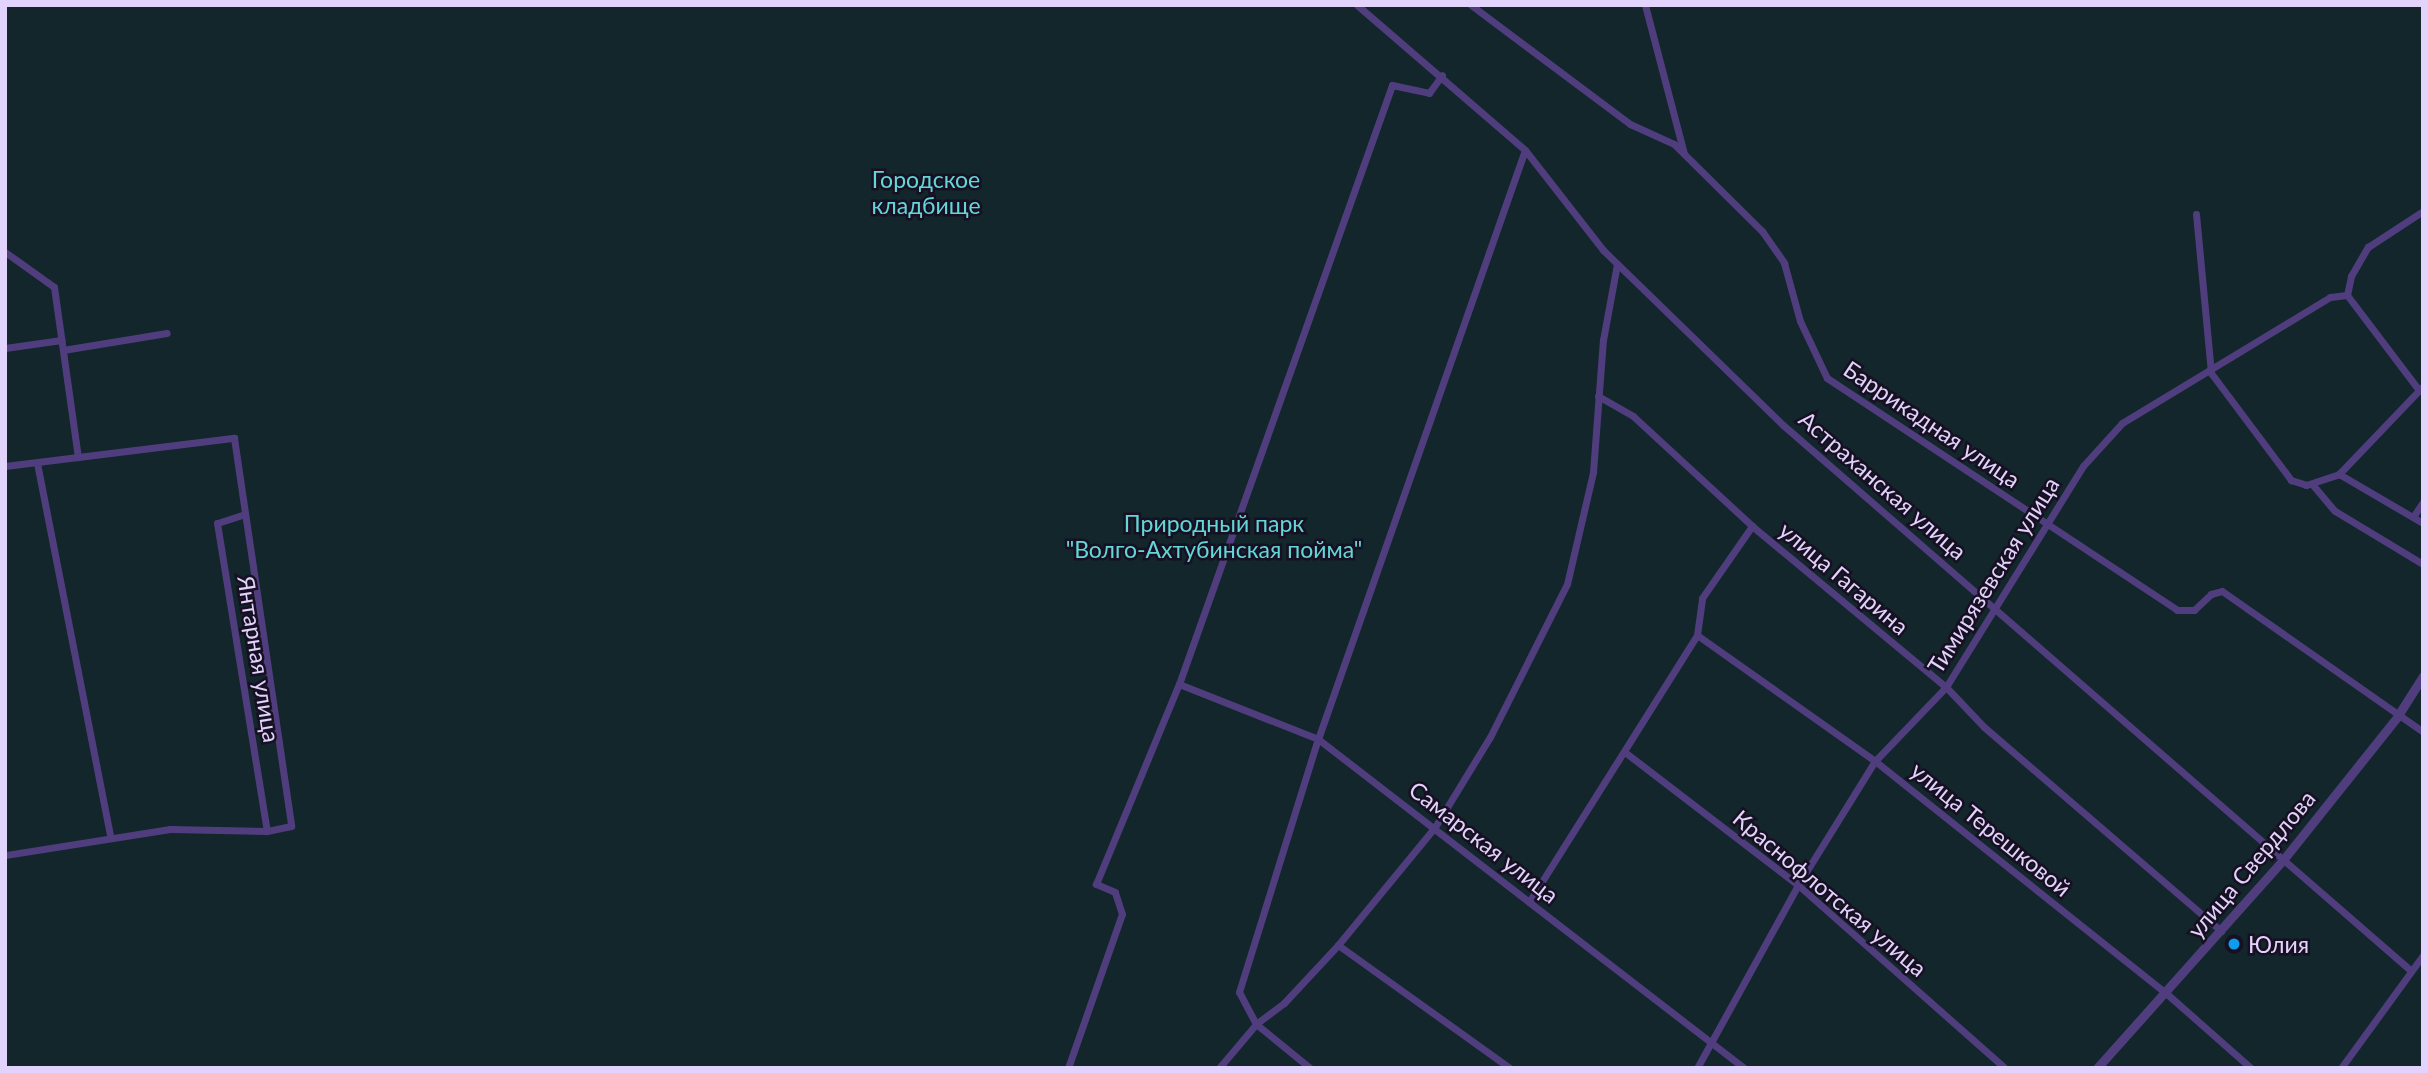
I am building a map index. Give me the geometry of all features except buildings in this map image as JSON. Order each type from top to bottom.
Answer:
[{"type":"street","name":"Астраханская улица","points":[[1357,5],[1442,75],[1525,150],[1617,264],[1783,425],[2409,969]]},
{"type":"street","name":"Баррикадная улица","points":[[1471,5],[1630,124],[1674,144],[1777,249],[1800,321],[1827,378],[2177,610],[2194,610],[2211,594],[2222,591],[2397,717],[2423,732]]},
{"type":"street","points":[[1482,14],[1489,5]]},
{"type":"street","points":[[1645,5],[1685,158]]},
{"type":"street","points":[[1068,1068],[1122,914],[1115,892],[1096,884],[1179,684],[1392,85],[1429,93],[1442,75]]},
{"type":"street","points":[[1310,1068],[1256,1024],[1239,992],[1318,739],[1525,150]]},
{"type":"street","points":[[2196,214],[2211,373],[2291,480],[2312,484],[2339,474],[2420,388],[2347,295],[2351,276],[2368,247],[2423,212]]},
{"type":"street","points":[[5,252],[54,287],[78,457]]},
{"type":"street","points":[[1219,1068],[1256,1024],[1284,1003],[1338,945],[1435,827],[1490,737],[1567,584],[1593,472],[1598,396],[1617,264]]},
{"type":"street","name":"Тимирязевская улица","points":[[1697,1068],[1714,1042],[1798,885],[1875,761],[1946,687],[2049,526],[2082,466],[2111,433],[2330,297],[2347,295]]},
{"type":"street","points":[[63,350],[167,333]]},
{"type":"street","points":[[5,348],[61,340]]},
{"type":"street","name":"улица Гагарина","points":[[1598,396],[1633,416],[1752,526],[1946,687],[1984,727],[2221,931]]},
{"type":"street","points":[[5,466],[234,438],[291,826],[267,831],[170,829],[110,836],[5,855]]},
{"type":"street","points":[[37,463],[110,836]]},
{"type":"street","points":[[2339,474],[2423,523]]},
{"type":"street","points":[[2312,484],[2335,511],[2423,565]]},
{"type":"street","points":[[2413,517],[2423,502]]},
{"type":"street","name":"Янтарная улица","points":[[245,514],[217,523],[267,831]]},
{"type":"street","points":[[1529,902],[1626,753],[1697,635],[1702,598],[1752,526]]},
{"type":"street","name":"улица Терешковой","points":[[1697,635],[1875,761],[2167,994],[2250,1068]]},
{"type":"street","name":"улица Свердлова","points":[[2097,1068],[2167,994],[2283,860],[2397,717],[2423,676]]},
{"type":"street","name":"Самарская улица","points":[[1179,684],[1318,739],[1714,1042],[1744,1068]]},
{"type":"street","name":"Краснофлотская улица","points":[[1626,753],[1798,885],[2005,1068]]},
{"type":"street","points":[[1338,945],[1510,1068]]},
{"type":"street","points":[[2341,1068],[2409,969],[2423,955]]},
{"type":"green space","name":"Природный парк \"Волго-Ахтубинская пойма\"","points":[[5,5],[2423,5],[2423,1068],[5,1068]]},
{"type":"place","name":"Юлия","points":[[2234,944]]},
{"type":"park label","name":"Городское кладбище","points":[[926,192]]}]
